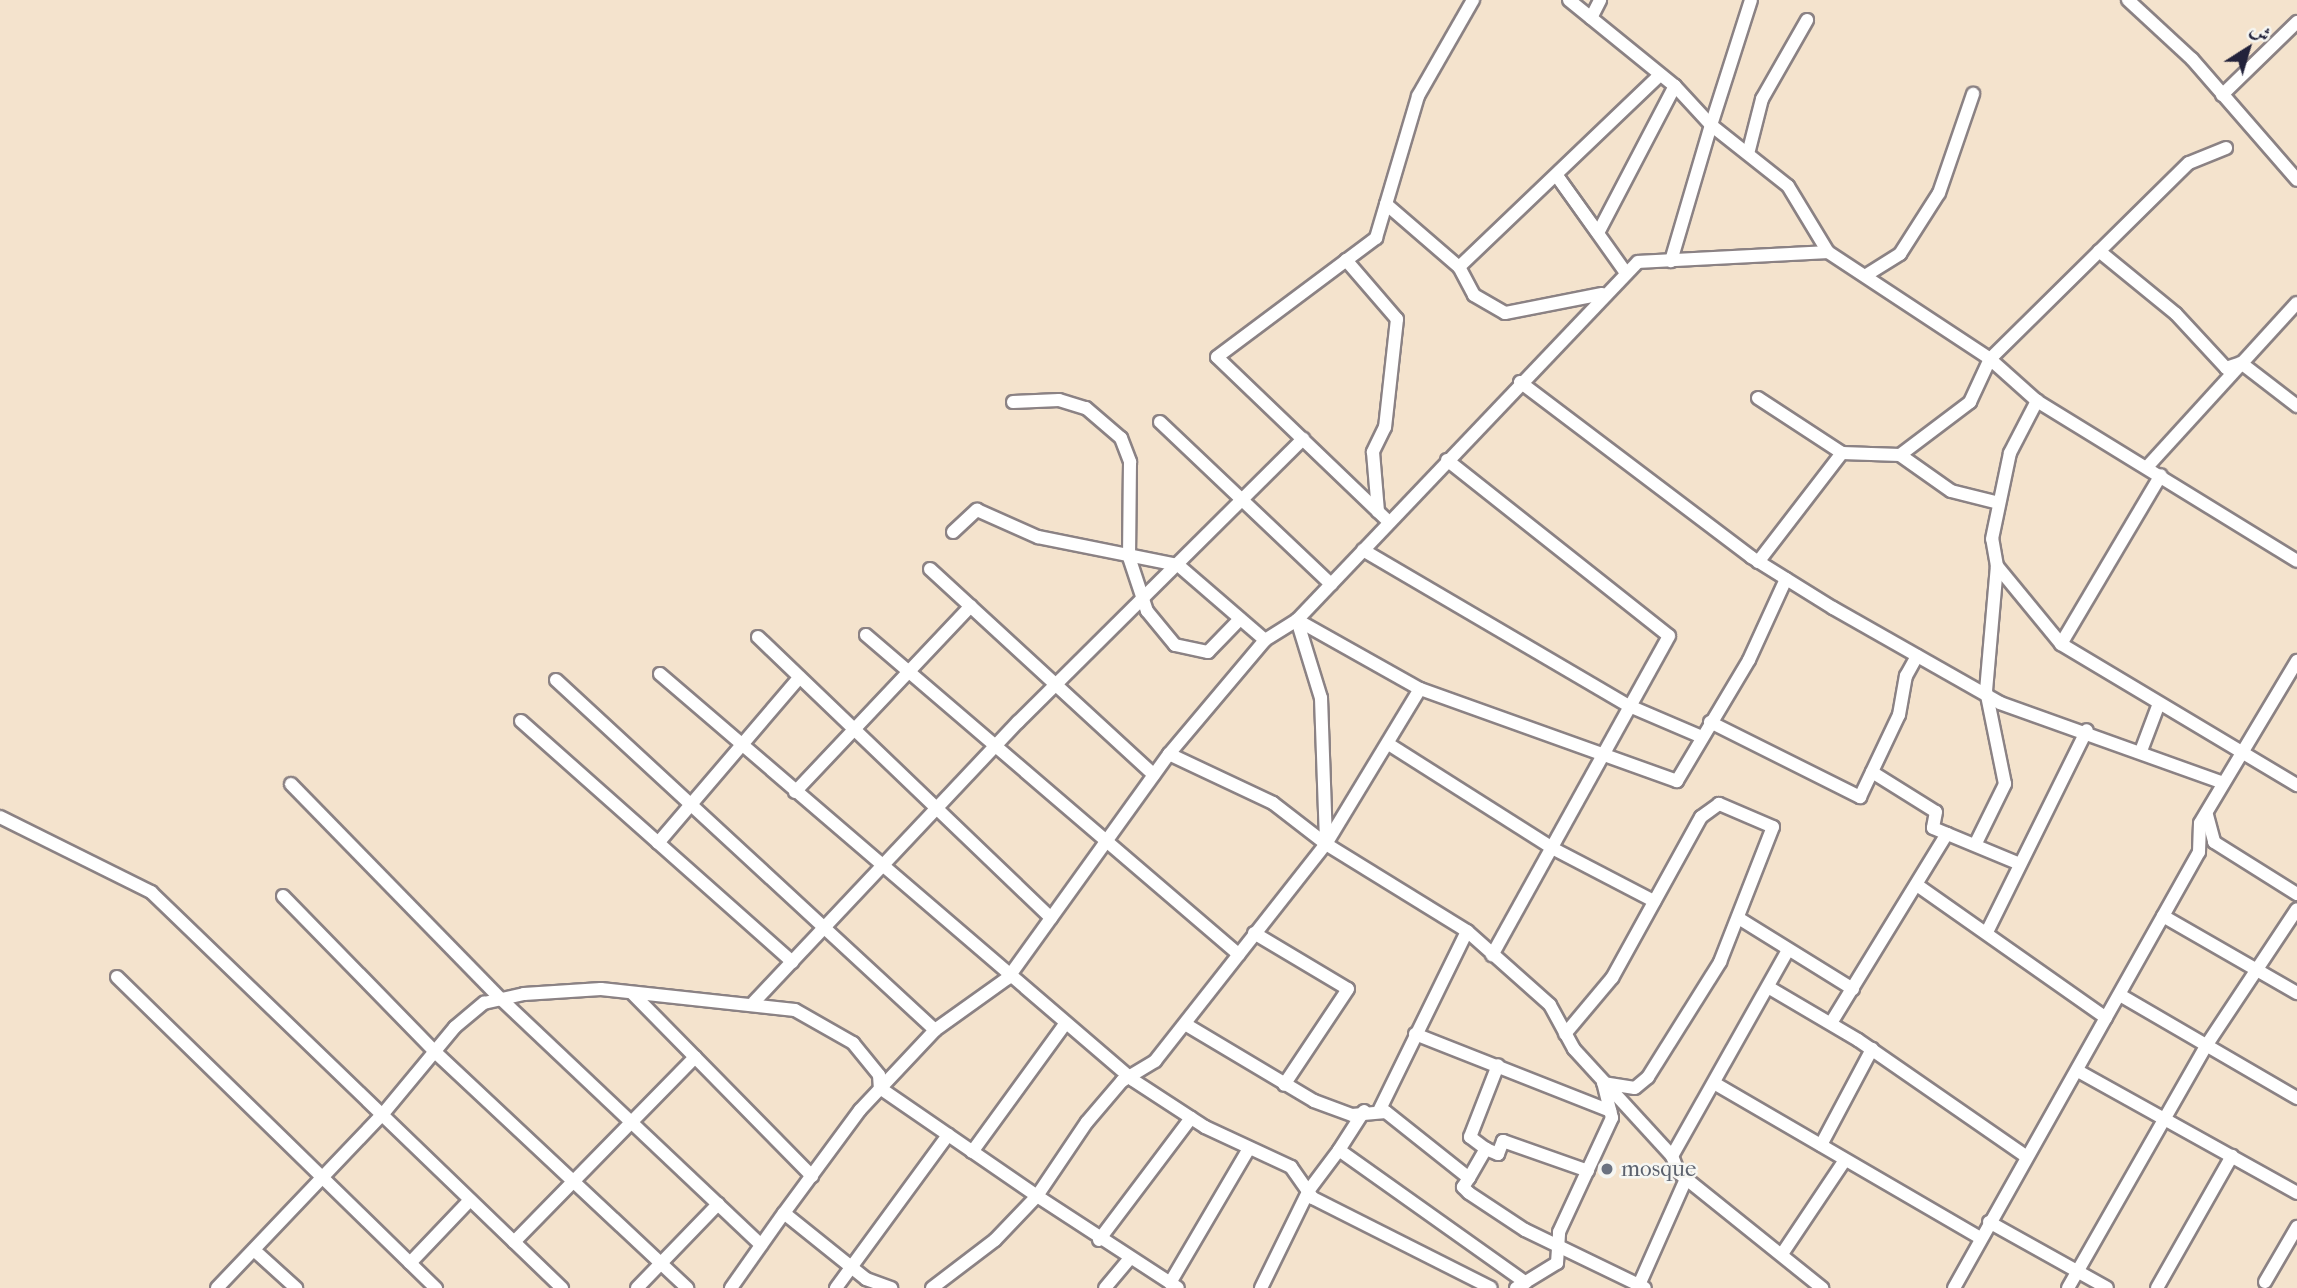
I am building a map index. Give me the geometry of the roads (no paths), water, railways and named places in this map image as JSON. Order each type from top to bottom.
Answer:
[{"type":"street","points":[[1389,522],[1217,357],[1376,238],[1418,96],[1473,0]]},
{"type":"street","points":[[1569,0],[1675,86],[1712,125],[1749,150],[1788,186],[1828,252],[1868,274],[1990,359],[2037,401],[2297,561]]},
{"type":"street","points":[[1591,18],[1600,0]]},
{"type":"street","points":[[1671,261],[1751,0]]},
{"type":"street","points":[[2128,0],[2222,95],[2297,180]]},
{"type":"street","points":[[1749,150],[1762,99],[1807,20]]},
{"type":"street","points":[[2222,95],[2297,22]]},
{"type":"street","points":[[1459,267],[1660,75]]},
{"type":"street","points":[[1557,176],[1598,233],[1675,86]]},
{"type":"street","points":[[1868,274],[1900,254],[1939,193],[1973,94]]},
{"type":"street","points":[[1900,455],[1970,402],[1990,359],[2189,163],[2226,148]]},
{"type":"street","points":[[1557,176],[1626,274]]},
{"type":"street","points":[[1386,204],[1459,267],[1474,295],[1505,313],[1605,293]]},
{"type":"street","points":[[2099,251],[2176,314],[2227,368],[2241,363]]},
{"type":"street","points":[[730,1288],[812,1175],[880,1088],[935,1030],[1008,978],[1169,754],[1265,640],[1297,620],[1605,293],[1638,262],[1828,252]]},
{"type":"street","points":[[1346,260],[1397,319],[1385,426],[1373,452],[1378,512]]},
{"type":"street","points":[[2147,467],[2297,303]]},
{"type":"street","points":[[2241,363],[2297,406]]},
{"type":"street","points":[[1520,382],[1758,562],[1917,656],[1986,691],[2000,703],[2087,730],[2223,783]]},
{"type":"street","points":[[1758,398],[1842,453],[1900,455],[1941,485],[1999,503]]},
{"type":"street","points":[[1013,402],[1059,400],[1086,408],[1121,438],[1129,462],[1129,557],[1144,600],[1175,645],[1208,652],[1240,619]]},
{"type":"street","points":[[2037,401],[2010,453],[1991,552],[1997,566],[2061,644],[2158,706],[2297,785]]},
{"type":"street","points":[[1160,422],[1331,584]]},
{"type":"street","points":[[754,1003],[994,747],[1303,439]]},
{"type":"street","points":[[1758,562],[1842,453]]},
{"type":"street","points":[[1447,460],[1670,636],[1627,705],[1554,849],[1492,955]]},
{"type":"street","points":[[2061,644],[2161,475]]},
{"type":"street","points":[[953,532],[978,510],[1038,537],[1178,565],[1265,640]]},
{"type":"street","points":[[1363,550],[1627,705],[1702,737]]},
{"type":"street","points":[[1976,843],[2005,784],[1986,691],[1997,566]]},
{"type":"street","points":[[930,569],[1154,775]]},
{"type":"street","points":[[1297,620],[1420,689],[1677,781],[1749,660],[1786,579]]},
{"type":"street","points":[[795,792],[971,606]]},
{"type":"street","points":[[1297,620],[1321,698],[1326,844]]},
{"type":"street","points":[[866,635],[1103,846],[1239,956]]},
{"type":"street","points":[[758,637],[1051,918]]},
{"type":"street","points":[[1710,722],[1860,797],[1917,656]]},
{"type":"street","points":[[1954,1288],[2024,1155],[2078,1071],[2199,852],[2207,814],[2223,783],[2295,669]]},
{"type":"street","points":[[660,674],[1008,978],[1133,1080],[1191,1118],[1248,1150],[1291,1167],[1313,1198],[1492,1288]]},
{"type":"street","points":[[658,843],[800,677]]},
{"type":"street","points":[[556,680],[822,929],[935,1030]]},
{"type":"street","points":[[932,1288],[995,1240],[1037,1196],[1087,1122],[1122,1082],[1133,1080],[1185,1024],[1326,844],[1390,746],[1420,689]]},
{"type":"street","points":[[2141,751],[2158,706]]},
{"type":"street","points":[[521,721],[792,962]]},
{"type":"street","points":[[1987,932],[2087,730]]},
{"type":"street","points":[[1390,746],[1554,849],[1654,901]]},
{"type":"street","points":[[1169,754],[1273,803],[1326,844],[1467,931],[1550,1005],[1565,1034],[1603,1083],[1672,1156],[1686,1179],[1822,1288]]},
{"type":"street","points":[[1872,772],[1936,812],[1933,828],[1976,843],[2020,864]]},
{"type":"street","points":[[291,784],[501,999],[761,1245]]},
{"type":"street","points":[[1565,1034],[1612,978],[1701,817],[1719,804],[1773,827],[1740,919],[1647,1077],[1635,1088],[1603,1083]]},
{"type":"street","points":[[2207,814],[2214,842],[2297,894]]},
{"type":"street","points":[[0,817],[151,892],[562,1288]]},
{"type":"street","points":[[1831,1023],[1947,834]]},
{"type":"street","points":[[1917,885],[2106,1018]]},
{"type":"street","points":[[283,896],[434,1051],[687,1288]]},
{"type":"street","points":[[2068,1288],[2206,1046],[2297,909]]},
{"type":"street","points":[[2163,916],[2297,993]]},
{"type":"street","points":[[1740,919],[1787,952],[1853,989]]},
{"type":"street","points":[[1379,1111],[1467,931]]},
{"type":"street","points":[[1254,933],[1348,989],[1284,1085]]},
{"type":"street","points":[[1672,1156],[1787,952]]},
{"type":"street","points":[[117,977],[436,1288]]},
{"type":"street","points":[[1769,987],[1872,1049],[2024,1155]]},
{"type":"street","points":[[217,1288],[382,1115],[434,1051],[484,1003],[601,989],[754,1003],[795,1010],[834,1027],[879,1075],[880,1088]]},
{"type":"street","points":[[632,993],[812,1175]]},
{"type":"street","points":[[2120,995],[2297,1098]]},
{"type":"street","points":[[972,1152],[1065,1024]]},
{"type":"street","points":[[1185,1024],[1284,1085],[1352,1115],[1364,1111],[1379,1111],[1469,1178]]},
{"type":"street","points":[[1415,1034],[1610,1111]]},
{"type":"street","points":[[1821,1145],[1872,1049]]},
{"type":"street","points":[[514,1242],[695,1057]]},
{"type":"street","points":[[1498,1065],[1470,1137],[1498,1154],[1503,1141],[1588,1171]]},
{"type":"street","points":[[2078,1071],[2297,1193]]},
{"type":"street","points":[[1339,1150],[1521,1285],[1557,1263],[1558,1246],[1610,1111],[1603,1083]]},
{"type":"street","points":[[1714,1083],[1980,1238]]},
{"type":"street","points":[[880,1088],[1100,1240],[1174,1286],[1248,1150]]},
{"type":"street","points":[[1261,1288],[1308,1190],[1339,1150],[1364,1111]]},
{"type":"street","points":[[1100,1240],[1191,1118]]},
{"type":"street","points":[[836,1288],[948,1135]]},
{"type":"street","points":[[1486,1149],[1463,1187],[1469,1193],[1558,1246],[1642,1287],[1686,1179]]},
{"type":"street","points":[[2157,1288],[2232,1156]]},
{"type":"street","points":[[1782,1254],[1845,1160]]},
{"type":"street","points":[[410,1263],[470,1200]]},
{"type":"street","points":[[637,1288],[718,1204]]},
{"type":"street","points":[[784,1213],[854,1265],[866,1279],[891,1288]]},
{"type":"street","points":[[1989,1222],[2107,1288]]},
{"type":"street","points":[[2265,1282],[2297,1227]]},
{"type":"street","points":[[254,1250],[296,1288]]},
{"type":"street","points":[[1105,1288],[1129,1259]]},
{"type":"street","points":[[1611,1288],[1619,1276]]},
{"type":"place","name":"mosque","points":[[1607,1169]]}]
